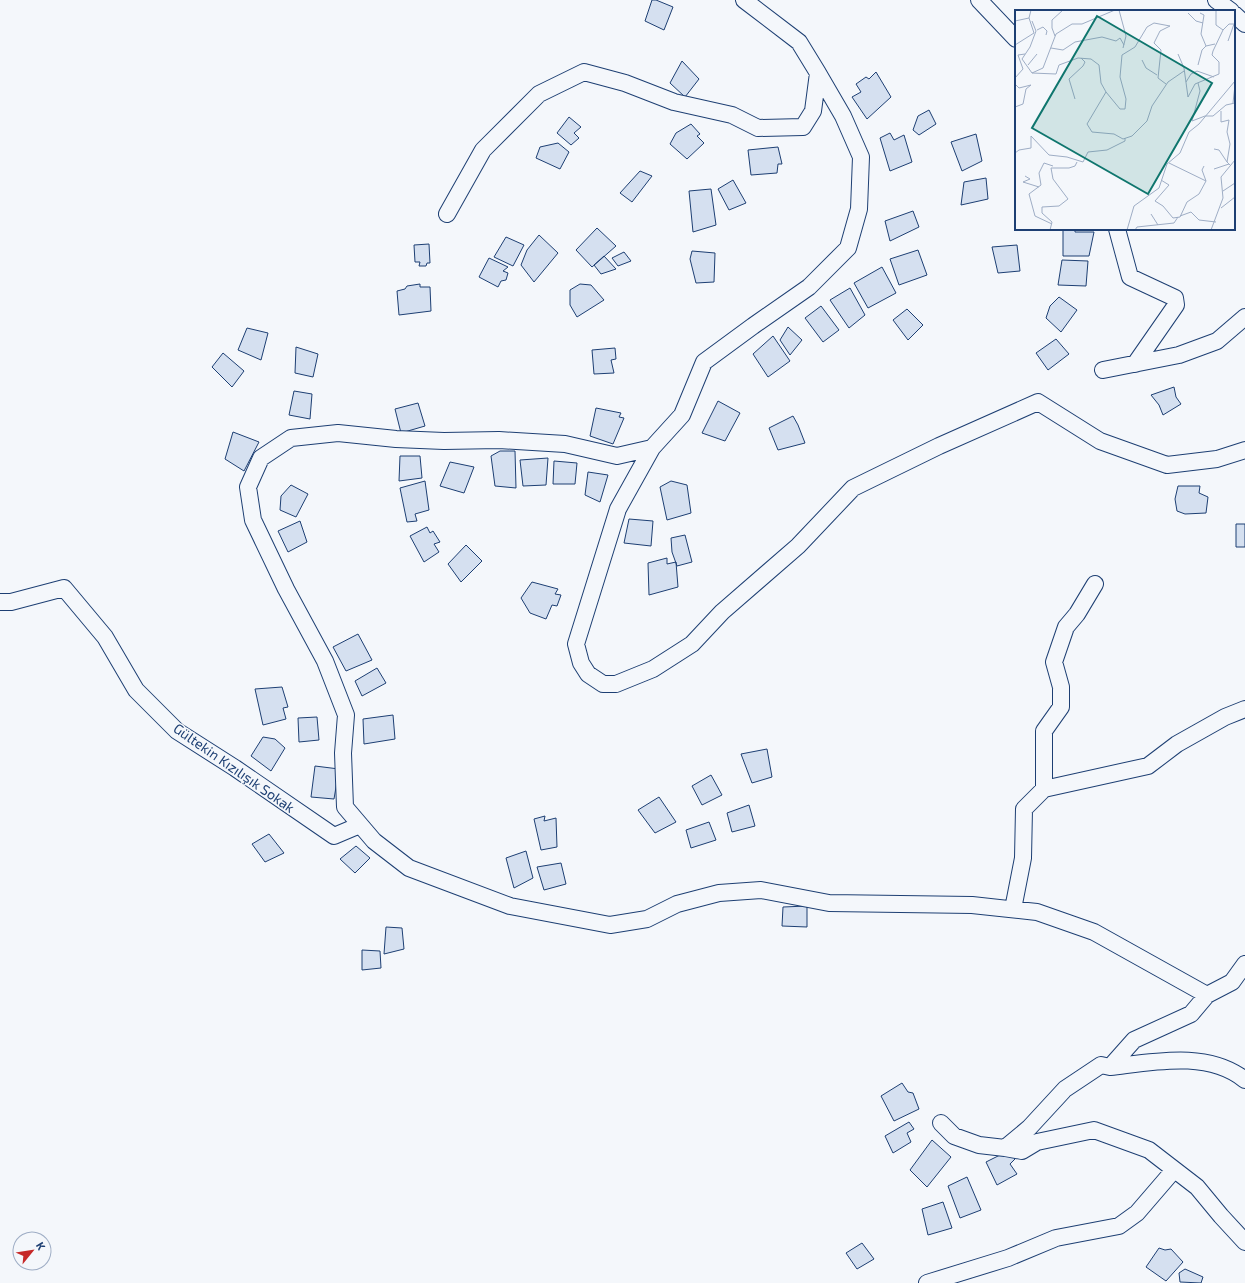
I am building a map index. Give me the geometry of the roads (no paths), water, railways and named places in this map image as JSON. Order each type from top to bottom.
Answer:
[{"type":"street","points":[[744,0],[799,42],[842,116],[861,157],[859,209],[848,248],[809,287],[704,362],[682,415],[652,448],[618,509],[576,644],[581,664],[588,674],[603,684],[616,684],[653,669],[692,644],[722,612],[798,546],[852,488],[939,446],[1038,402],[1100,441],[1167,465],[1217,458],[1245,450]]},
{"type":"street","points":[[979,0],[1015,38]]},
{"type":"street","points":[[1216,0],[1230,10]]},
{"type":"street","points":[[1235,15],[1245,24]]},
{"type":"street","points":[[447,214],[483,150],[539,94],[584,72],[625,83],[674,102],[732,115],[758,128],[803,127],[813,111],[818,73]]},
{"type":"street","points":[[1117,230],[1130,276],[1175,298],[1176,305],[1135,364]]},
{"type":"street","points":[[1103,370],[1179,355],[1217,341],[1245,317]]},
{"type":"street","points":[[652,448],[617,456],[565,444],[499,440],[444,441],[396,439],[338,433],[291,438],[261,458],[248,487],[253,520],[286,589],[325,661],[346,715],[343,753],[345,807],[374,841],[410,868],[510,906],[610,925],[647,919],[677,904],[719,893],[761,890],[829,903],[972,905],[1037,912],[1094,932],[1207,995]]},
{"type":"street","points":[[1044,789],[1044,731],[1061,707],[1061,687],[1054,662],[1066,627],[1077,614],[1095,584]]},
{"type":"street","name":"Gültekin Kızılışık Sokak","points":[[0,602],[11,602],[64,588],[104,637],[136,690],[177,731],[235,768],[334,836],[360,825]]},
{"type":"street","points":[[1013,909],[1023,858],[1024,809],[1044,789],[1148,766],[1177,744],[1225,717],[1245,710]]},
{"type":"street","points":[[1110,1067],[1134,1040],[1191,1014],[1207,995],[1232,982],[1245,964]]},
{"type":"street","points":[[1005,1148],[1029,1128],[1065,1089],[1101,1066],[1110,1067],[1169,1060],[1212,1063],[1236,1073],[1245,1080]]},
{"type":"street","points":[[941,1123],[954,1136],[979,1145],[1022,1151],[1037,1142],[1094,1130],[1148,1150],[1197,1187],[1245,1242]]},
{"type":"street","points":[[927,1283],[1008,1258],[1056,1238],[1119,1226],[1138,1213],[1174,1170]]}]
